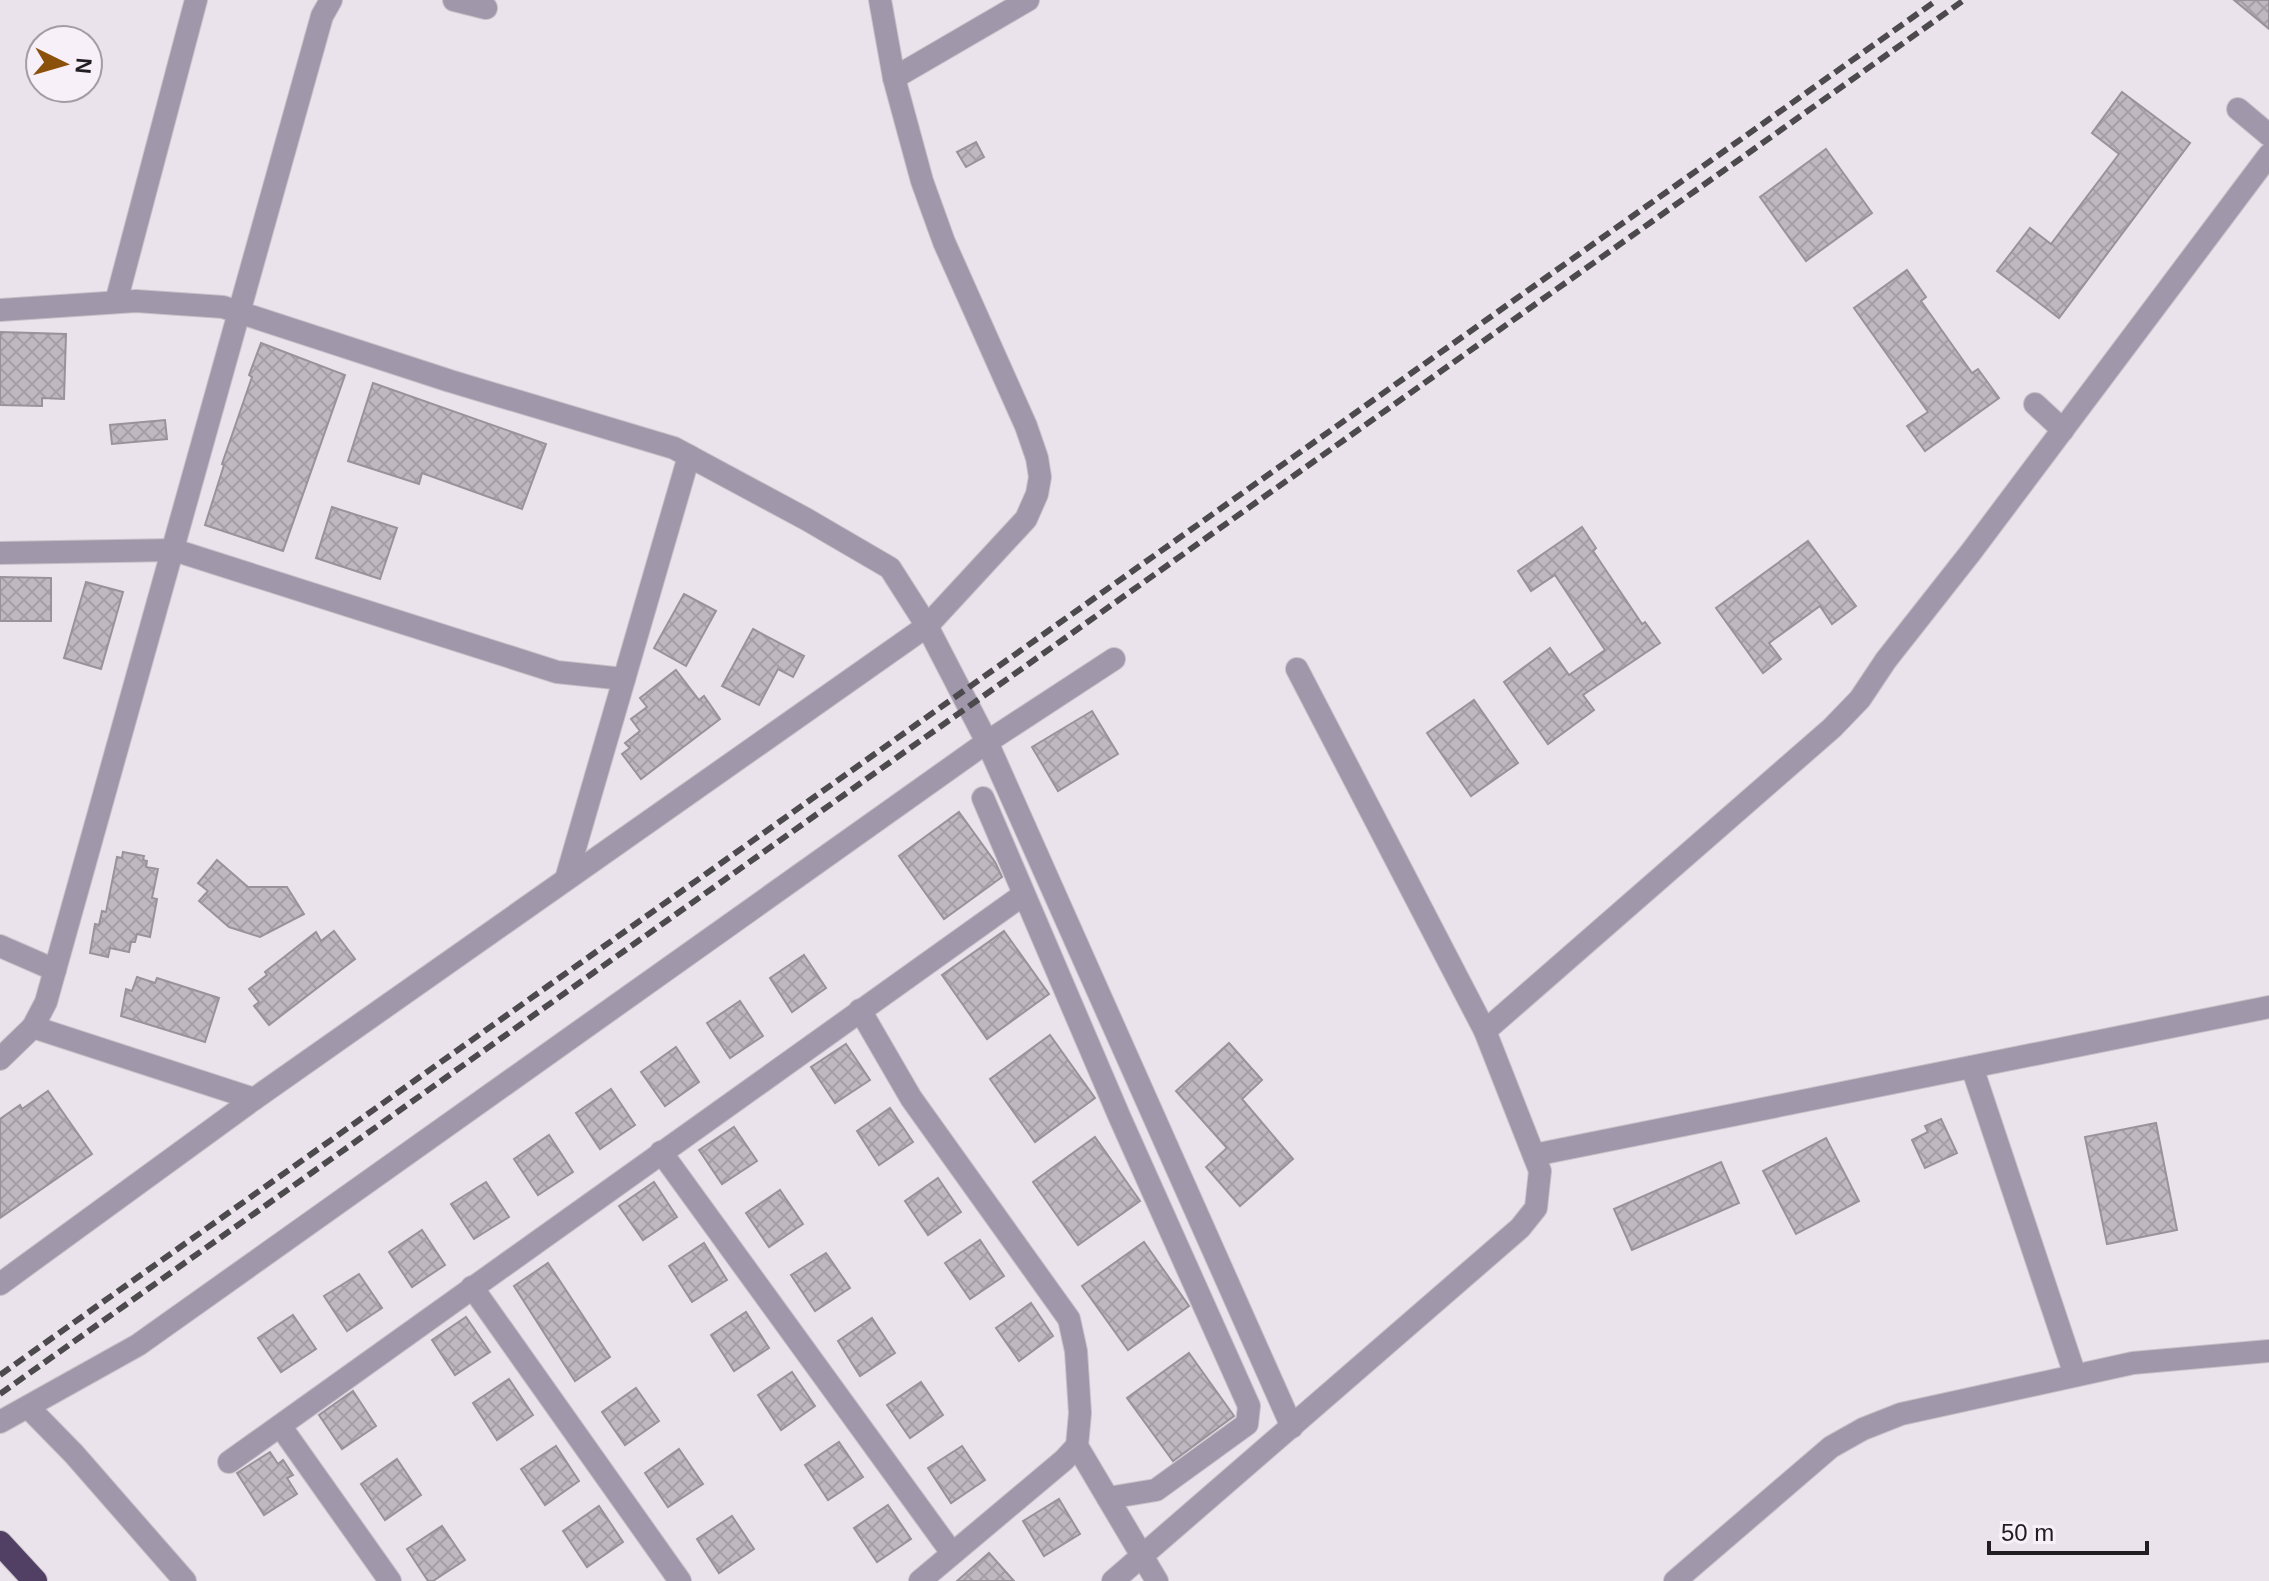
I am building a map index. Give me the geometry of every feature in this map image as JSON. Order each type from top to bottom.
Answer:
[{"type":"highway","points":[[0,1543],[35,1581]]},
{"type":"street","points":[[116,302],[196,0]]},
{"type":"street","points":[[0,1059],[33,1027],[46,1002],[322,16],[331,0]]},
{"type":"street","points":[[454,0],[486,8]]},
{"type":"street","points":[[0,1284],[254,1099],[927,626],[1026,519],[1037,494],[1040,477],[1037,458],[1026,426],[944,242],[922,181],[894,78],[880,0]]},
{"type":"street","points":[[894,78],[1028,0]]},
{"type":"street","points":[[2238,109],[2269,135]]},
{"type":"street","points":[[1485,1031],[1832,728],[1860,699],[1886,660],[2269,155]]},
{"type":"street","points":[[0,310],[136,301],[223,307],[239,311],[450,381],[674,448],[890,568],[927,626],[987,742],[1292,1427]]},
{"type":"street","points":[[2035,404],[2063,430]]},
{"type":"street","points":[[566,879],[689,456]]},
{"type":"street","points":[[0,553],[174,550],[557,672],[624,679]]},
{"type":"street","points":[[0,1422],[138,1345],[987,742],[1114,659]]},
{"type":"street","points":[[1113,1581],[1520,1228],[1536,1208],[1540,1171],[1485,1031],[1297,669]]},
{"type":"street","points":[[983,798],[1249,1406],[1247,1424],[1156,1490],[1108,1498]]},
{"type":"street","points":[[229,1462],[1023,895]]},
{"type":"street","points":[[0,946],[55,970]]},
{"type":"street","points":[[1534,1155],[2269,1007]]},
{"type":"street","points":[[860,1010],[911,1098],[1069,1319],[1076,1351],[1080,1413],[1077,1446],[1157,1581]]},
{"type":"street","points":[[33,1027],[254,1099]]},
{"type":"street","points":[[1972,1067],[2075,1375]]},
{"type":"street","points":[[661,1152],[952,1553]]},
{"type":"street","points":[[472,1287],[680,1581]]},
{"type":"street","points":[[1685,1577],[1831,1447],[1863,1429],[1901,1414],[2133,1363],[2269,1351]]},
{"type":"street","points":[[28,1407],[74,1454],[185,1581]]},
{"type":"street","points":[[281,1427],[390,1581]]},
{"type":"street","points":[[920,1581],[1077,1446]]},
{"type":"building","points":[[2234,0],[2269,0],[2269,29]]},
{"type":"building","points":[[2122,92],[2190,143],[2059,318],[1997,271],[2030,228],[2051,244],[2119,154],[2092,133]]},
{"type":"building","points":[[976,142],[984,157],[966,167],[957,152]]},
{"type":"building","points":[[1826,149],[1872,213],[1806,261],[1760,197]]},
{"type":"building","points":[[1907,270],[1926,297],[1921,301],[1972,373],[1978,369],[1999,398],[1925,451],[1907,426],[1928,412],[1854,308]]},
{"type":"building","points":[[0,332],[66,334],[64,399],[42,398],[42,406],[0,405]]},
{"type":"building","points":[[261,343],[345,375],[283,551],[205,525]]},
{"type":"building","points":[[373,383],[546,444],[522,509],[422,473],[419,484],[348,461]]},
{"type":"building","points":[[165,420],[167,439],[112,444],[110,425]]},
{"type":"building","points":[[332,507],[397,528],[380,579],[316,558]]},
{"type":"building","points":[[1582,527],[1596,548],[1593,551],[1642,624],[1645,622],[1660,643],[1583,695],[1594,710],[1548,744],[1504,682],[1550,648],[1569,675],[1605,650],[1555,575],[1531,591],[1518,571]]},
{"type":"building","points":[[1808,541],[1856,606],[1832,624],[1820,606],[1769,643],[1781,659],[1763,673],[1716,608]]},
{"type":"building","points":[[0,577],[51,578],[51,621],[0,621]]},
{"type":"building","points":[[86,582],[123,592],[101,669],[64,658]]},
{"type":"building","points":[[684,594],[716,611],[686,666],[654,648]]},
{"type":"building","points":[[753,629],[804,656],[793,677],[778,669],[759,705],[722,686]]},
{"type":"building","points":[[676,670],[699,700],[704,696],[720,719],[641,779],[622,754],[630,748],[625,743],[640,731],[631,719],[647,707],[640,698]]},
{"type":"building","points":[[1474,700],[1518,763],[1471,796],[1427,733]]},
{"type":"building","points":[[1092,711],[1118,754],[1058,791],[1032,747]]},
{"type":"building","points":[[959,812],[995,862],[1002,877],[944,919],[899,856]]},
{"type":"building","points":[[123,852],[144,856],[146,867],[158,869],[152,898],[157,899],[150,937],[137,934],[129,952],[110,948],[108,957],[90,953],[95,924],[99,925],[102,911],[106,912],[117,857],[122,858]]},
{"type":"building","points":[[217,860],[248,887],[287,887],[304,914],[260,937],[229,927],[199,901],[208,891],[198,883]]},
{"type":"building","points":[[334,931],[355,959],[269,1025],[254,1006],[259,1002],[249,989],[267,975],[265,972],[316,932],[321,941]]},
{"type":"building","points":[[1004,931],[1049,994],[987,1039],[942,975]]},
{"type":"building","points":[[804,955],[826,988],[792,1012],[770,978]]},
{"type":"building","points":[[137,977],[155,983],[157,978],[219,998],[205,1042],[121,1016],[126,989],[132,991]]},
{"type":"building","points":[[740,1001],[763,1036],[730,1058],[707,1023]]},
{"type":"building","points":[[1050,1035],[1095,1098],[1035,1142],[990,1079]]},
{"type":"building","points":[[1229,1043],[1262,1080],[1242,1099],[1293,1159],[1240,1206],[1206,1167],[1227,1148],[1176,1091]]},
{"type":"building","points":[[846,1044],[870,1080],[835,1103],[811,1067]]},
{"type":"building","points":[[676,1047],[699,1082],[665,1106],[641,1072]]},
{"type":"building","points":[[611,1089],[635,1125],[600,1149],[576,1113]]},
{"type":"building","points":[[48,1091],[92,1154],[0,1218],[0,1119],[20,1105],[22,1109]]},
{"type":"building","points":[[890,1108],[913,1142],[879,1165],[857,1131]]},
{"type":"building","points":[[1941,1119],[1957,1153],[1925,1168],[1912,1140],[1928,1132],[1925,1126]]},
{"type":"building","points":[[2156,1123],[2177,1230],[2107,1244],[2085,1137]]},
{"type":"building","points":[[734,1127],[757,1161],[722,1184],[699,1150]]},
{"type":"building","points":[[549,1135],[573,1172],[538,1195],[514,1159]]},
{"type":"building","points":[[1095,1137],[1140,1201],[1078,1245],[1033,1182]]},
{"type":"building","points":[[1826,1138],[1859,1201],[1796,1234],[1763,1171]]},
{"type":"building","points":[[1721,1162],[1739,1203],[1632,1250],[1614,1209]]},
{"type":"building","points":[[938,1178],[961,1212],[928,1235],[905,1201]]},
{"type":"building","points":[[486,1182],[509,1217],[474,1239],[451,1204]]},
{"type":"building","points":[[654,1182],[677,1217],[643,1240],[619,1206]]},
{"type":"building","points":[[780,1190],[803,1224],[769,1247],[746,1213]]},
{"type":"building","points":[[422,1230],[445,1265],[412,1287],[389,1252]]},
{"type":"building","points":[[980,1240],[1004,1276],[970,1299],[945,1263]]},
{"type":"building","points":[[1144,1242],[1189,1306],[1128,1350],[1082,1286]]},
{"type":"building","points":[[704,1243],[727,1280],[692,1302],[669,1266]]},
{"type":"building","points":[[826,1253],[850,1288],[815,1311],[791,1275]]},
{"type":"building","points":[[548,1263],[610,1357],[575,1381],[514,1286]]},
{"type":"building","points":[[359,1274],[382,1308],[347,1331],[324,1296]]},
{"type":"building","points":[[1031,1303],[1053,1336],[1019,1361],[996,1328]]},
{"type":"building","points":[[746,1312],[769,1348],[734,1371],[711,1335]]},
{"type":"building","points":[[293,1315],[316,1349],[281,1372],[258,1338]]},
{"type":"building","points":[[466,1317],[490,1352],[455,1375],[432,1340]]},
{"type":"building","points":[[872,1318],[895,1353],[860,1376],[838,1341]]},
{"type":"building","points":[[1189,1353],[1234,1416],[1173,1461],[1127,1398]]},
{"type":"building","points":[[792,1372],[815,1406],[781,1430],[758,1395]]},
{"type":"building","points":[[509,1379],[533,1415],[497,1440],[473,1403]]},
{"type":"building","points":[[921,1382],[943,1415],[910,1438],[887,1405]]},
{"type":"building","points":[[636,1388],[659,1421],[625,1445],[602,1412]]},
{"type":"building","points":[[353,1391],[376,1426],[342,1449],[319,1415]]},
{"type":"building","points":[[839,1442],[863,1477],[828,1500],[805,1465]]},
{"type":"building","points":[[556,1446],[579,1481],[545,1505],[521,1469]]},
{"type":"building","points":[[962,1446],[985,1480],[951,1503],[928,1468]]},
{"type":"building","points":[[679,1449],[703,1484],[668,1507],[645,1473]]},
{"type":"building","points":[[270,1452],[278,1464],[283,1460],[293,1475],[287,1478],[297,1494],[264,1515],[237,1473]]},
{"type":"building","points":[[397,1459],[421,1495],[385,1520],[361,1484]]},
{"type":"building","points":[[1059,1499],[1080,1534],[1044,1556],[1023,1521]]},
{"type":"building","points":[[888,1505],[911,1539],[877,1562],[854,1528]]},
{"type":"building","points":[[599,1506],[623,1542],[587,1567],[563,1531]]},
{"type":"building","points":[[732,1516],[754,1549],[719,1573],[697,1539]]},
{"type":"building","points":[[442,1526],[465,1560],[433,1581],[428,1581],[407,1549]]},
{"type":"building","points":[[989,1553],[1014,1581],[957,1581]]},
{"type":"railway","points":[[0,1375],[1937,0]]},
{"type":"railway","points":[[0,1394],[1964,0]]}]
